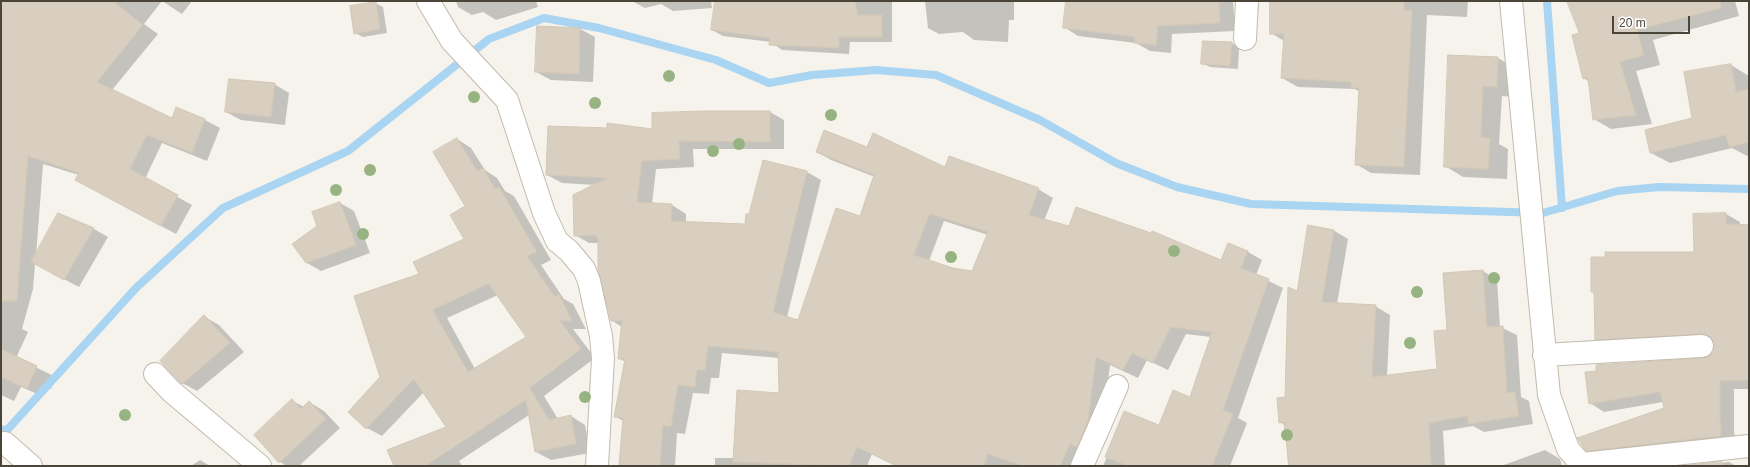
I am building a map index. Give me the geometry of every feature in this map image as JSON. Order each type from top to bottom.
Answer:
[{"type":"street","points":[[428,1],[452,41],[507,100],[544,214],[557,241],[569,251],[584,269],[589,281],[601,336],[603,358],[597,466]]},
{"type":"street","points":[[1244,39],[1247,1]]},
{"type":"street","points":[[1511,1],[1549,395],[1568,449],[1582,465],[1749,446]]},
{"type":"street","points":[[1544,355],[1702,346]]},
{"type":"street","points":[[155,374],[171,391],[260,466]]},
{"type":"street","points":[[1082,466],[1117,386]]},
{"type":"street","points":[[5,443],[31,466]]},
{"type":"building","points":[[1,1],[113,1],[143,25],[97,82],[172,118],[176,107],[205,119],[192,153],[147,135],[130,169],[178,195],[161,226],[75,180],[79,173],[28,156],[17,301],[1,301]]},
{"type":"building","points":[[715,1],[855,1],[858,15],[882,15],[882,37],[839,37],[839,48],[769,45],[770,38],[711,30]]},
{"type":"building","points":[[1066,1],[1219,1],[1220,23],[1158,26],[1156,45],[1134,43],[1135,37],[1063,28]]},
{"type":"building","points":[[1270,1],[1404,1],[1404,10],[1412,10],[1404,167],[1355,165],[1359,88],[1351,88],[1351,82],[1281,78],[1284,34],[1270,34]]},
{"type":"building","points":[[1567,1],[1720,1],[1721,8],[1637,30],[1644,55],[1620,62],[1636,115],[1593,120],[1588,78],[1583,79],[1572,35],[1579,33]]},
{"type":"building","points":[[376,2],[380,29],[354,34],[350,6]]},
{"type":"building","points":[[537,26],[580,28],[579,74],[535,72]]},
{"type":"building","points":[[1203,41],[1232,42],[1230,66],[1201,64]]},
{"type":"building","points":[[1448,55],[1498,57],[1497,87],[1483,86],[1481,137],[1490,138],[1488,169],[1444,167]]},
{"type":"building","points":[[1731,64],[1736,92],[1749,89],[1749,142],[1729,147],[1726,135],[1650,153],[1645,130],[1692,118],[1684,72]]},
{"type":"building","points":[[229,79],[275,83],[271,117],[225,112]]},
{"type":"building","points":[[770,111],[770,142],[679,141],[680,159],[642,161],[637,202],[672,204],[671,221],[745,224],[746,214],[749,214],[763,160],[807,171],[773,312],[798,320],[836,208],[860,216],[874,175],[816,152],[824,130],[867,147],[873,133],[945,167],[949,156],[1039,188],[1029,215],[1069,226],[1076,207],[1151,233],[1152,231],[1221,260],[1228,243],[1248,251],[1241,268],[1269,279],[1223,410],[1233,414],[1212,466],[1128,466],[1105,457],[1124,411],[1159,425],[1173,390],[1190,397],[1212,332],[1171,327],[1153,363],[1132,353],[1123,370],[1096,357],[1088,421],[1077,447],[1070,444],[1060,466],[1023,466],[988,454],[984,466],[897,466],[857,447],[849,466],[733,462],[737,390],[779,393],[778,352],[708,346],[705,370],[697,370],[695,387],[678,385],[671,427],[663,425],[660,466],[619,466],[623,418],[614,417],[625,359],[618,359],[622,319],[619,321],[611,321],[598,270],[598,238],[596,238],[596,235],[574,236],[573,195],[607,178],[546,175],[548,126],[607,128],[607,123],[652,129],[652,113]],"holes":[[[930,214],[988,232],[972,271],[953,268],[914,255]]]},
{"type":"building","points":[[457,138],[477,171],[483,168],[495,189],[499,187],[537,252],[527,256],[555,297],[559,294],[572,321],[560,321],[581,349],[530,388],[549,420],[571,415],[576,444],[535,452],[526,400],[425,466],[394,466],[387,450],[446,427],[414,379],[366,429],[348,412],[380,377],[354,296],[419,274],[413,262],[464,239],[450,215],[465,206],[433,152]],"holes":[[[489,284],[526,337],[468,372],[433,310]]]},
{"type":"building","points":[[340,202],[356,245],[306,263],[292,244],[317,226],[312,212]]},
{"type":"building","points":[[58,213],[94,228],[64,280],[31,262]]},
{"type":"building","points":[[1726,213],[1726,224],[1749,225],[1749,380],[1720,381],[1721,436],[1586,451],[1577,438],[1664,408],[1660,392],[1589,404],[1585,372],[1596,371],[1596,365],[1703,358],[1709,356],[1713,352],[1714,346],[1712,339],[1707,335],[1701,334],[1595,340],[1594,292],[1591,292],[1591,257],[1605,257],[1605,252],[1694,252],[1693,214]]},
{"type":"building","points":[[1308,225],[1334,230],[1322,302],[1376,305],[1372,377],[1437,369],[1434,331],[1447,330],[1443,273],[1483,270],[1487,327],[1503,326],[1507,393],[1515,392],[1519,416],[1469,424],[1467,416],[1429,423],[1431,466],[1289,466],[1284,422],[1279,423],[1277,398],[1285,397],[1288,287],[1297,291]]},
{"type":"building","points":[[204,315],[230,343],[182,384],[160,361]]},
{"type":"building","points":[[1,349],[37,366],[27,389],[1,377]]},
{"type":"building","points":[[292,399],[301,409],[309,401],[326,419],[279,463],[254,435]]},
{"type":"building","points":[[1722,462],[1722,466],[1680,466]]},
{"type":"waterway","points":[[1547,1],[1562,208]]},
{"type":"waterway","points":[[1,430],[8,429],[136,288],[223,208],[348,151],[489,39],[544,18],[599,28],[716,60],[769,83],[812,75],[876,70],[936,75],[1040,120],[1116,163],[1177,187],[1251,204],[1543,213],[1617,191],[1659,187],[1749,189]]}]
